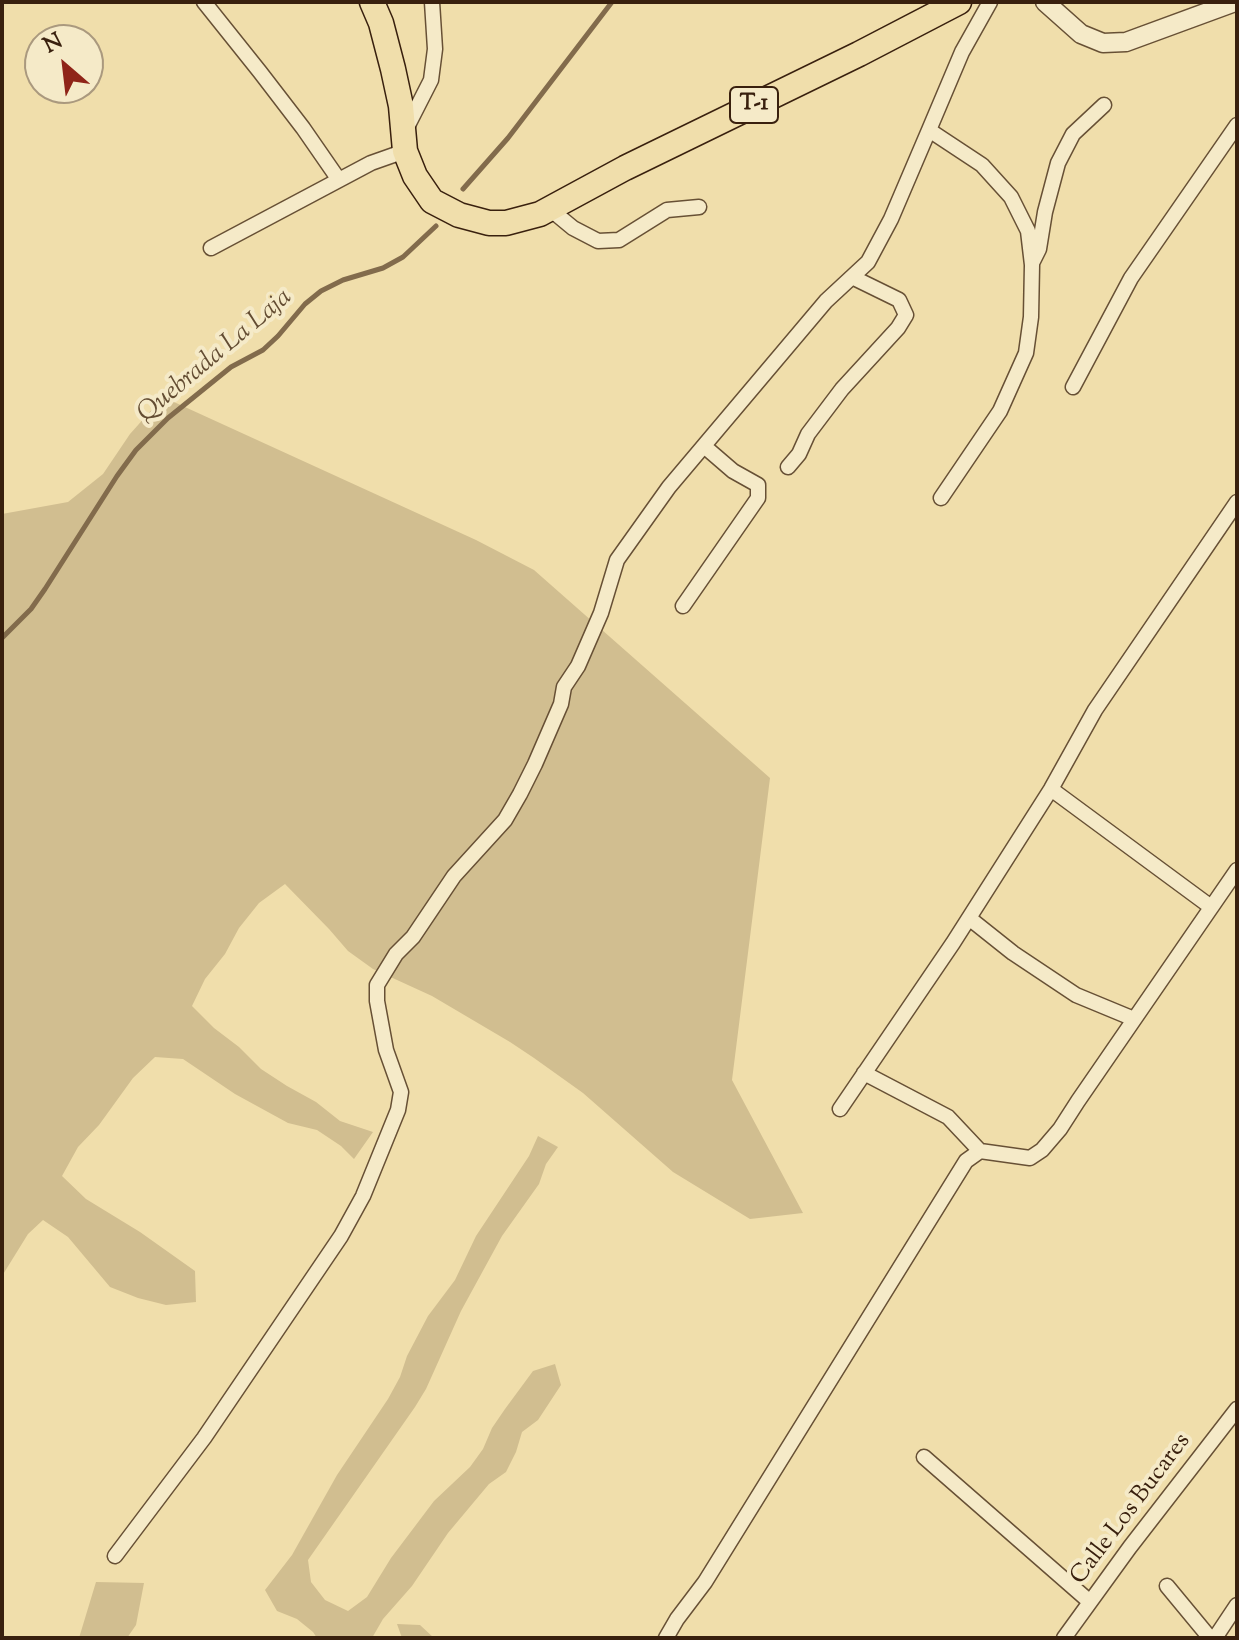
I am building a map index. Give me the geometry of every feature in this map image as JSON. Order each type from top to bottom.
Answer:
[{"type":"highway","name":"T-1","points":[[372,2],[393,69],[401,106],[404,143],[415,176],[432,201],[459,215],[489,223],[524,220],[550,209],[625,168],[959,2]]},
{"type":"street","points":[[204,2],[269,83],[339,180]]},
{"type":"street","points":[[211,248],[404,143],[431,80],[435,49],[432,2]]},
{"type":"street","points":[[115,1556],[204,1438],[341,1236],[363,1196],[398,1110],[401,1092],[386,1050],[377,985],[454,876],[505,820],[535,764],[561,704],[564,687],[578,666],[601,613],[617,560],[669,487],[826,301],[868,262],[884,234],[962,52],[990,2]]},
{"type":"street","points":[[1045,2],[1081,34],[1103,43],[1126,42],[1235,2]]},
{"type":"street","points":[[1032,265],[1039,249],[1058,163],[1073,134],[1104,105]]},
{"type":"street","points":[[1073,387],[1131,278],[1237,125]]},
{"type":"street","points":[[929,130],[982,165],[1011,197],[1028,231],[1032,265],[1031,317],[1026,353],[1000,411],[941,498]]},
{"type":"street","points":[[550,209],[573,228],[598,241],[619,240],[667,210],[699,207]]},
{"type":"street","points":[[788,467],[842,389],[898,328],[906,315],[899,300],[852,277]]},
{"type":"street","points":[[683,606],[758,498],[758,485],[733,471],[704,446]]},
{"type":"street","points":[[840,1109],[969,918],[1051,789],[1095,710],[1237,502]]},
{"type":"street","points":[[1051,789],[1211,907]]},
{"type":"street","points":[[864,1073],[948,1117],[980,1151],[1030,1158],[1042,1150],[1060,1129],[1237,870]]},
{"type":"street","points":[[969,918],[1013,953],[1076,995],[1134,1019]]},
{"type":"street","points":[[666,1638],[705,1582],[966,1161],[980,1151]]},
{"type":"street","name":"Calle Los Bucares","points":[[1064,1638],[1237,1409]]},
{"type":"street","points":[[924,1457],[1090,1602]]},
{"type":"street","points":[[1167,1586],[1212,1638],[1237,1605]]},
{"type":"shaded area","points":[[163,397],[476,540],[534,570],[770,778],[732,1080],[803,1213],[750,1219],[673,1172],[583,1093],[534,1058],[432,996],[373,969],[348,951],[285,884],[259,903],[239,928],[225,954],[205,979],[192,1006],[261,1069],[316,1102],[340,1121],[373,1132],[354,1159],[317,1130],[288,1123],[235,1094],[183,1059],[155,1057],[133,1078],[99,1125],[78,1147],[62,1176],[86,1199],[195,1271],[196,1302],[166,1305],[110,1287],[68,1237],[43,1220],[28,1234],[2,1276],[2,514],[68,502],[103,474],[130,434]]},
{"type":"shaded area","points":[[538,1136],[558,1147],[546,1164],[539,1184],[502,1236],[461,1311],[415,1407],[308,1560],[311,1582],[325,1600],[348,1611],[367,1597],[391,1558],[434,1501],[470,1467],[483,1449],[492,1428],[533,1371],[555,1364],[561,1385],[538,1420],[522,1432],[506,1472],[489,1484],[448,1533],[372,1638],[317,1638],[297,1619],[277,1611],[265,1590],[292,1555],[337,1475],[388,1399],[428,1316],[455,1280],[476,1236],[529,1156]]},
{"type":"shaded area","points":[[96,1582],[144,1583],[136,1625],[127,1638],[79,1638]]},
{"type":"shaded area","points":[[397,1624],[420,1625],[434,1638],[402,1638]]},
{"type":"waterway","name":"Quebrada La Laja","points":[[463,189],[508,138],[612,2]]},
{"type":"waterway","name":"Quebrada La Laja","points":[[2,638],[31,609],[136,450],[168,418],[231,367],[263,350],[321,291],[343,280],[383,268],[403,257],[436,226]]}]
